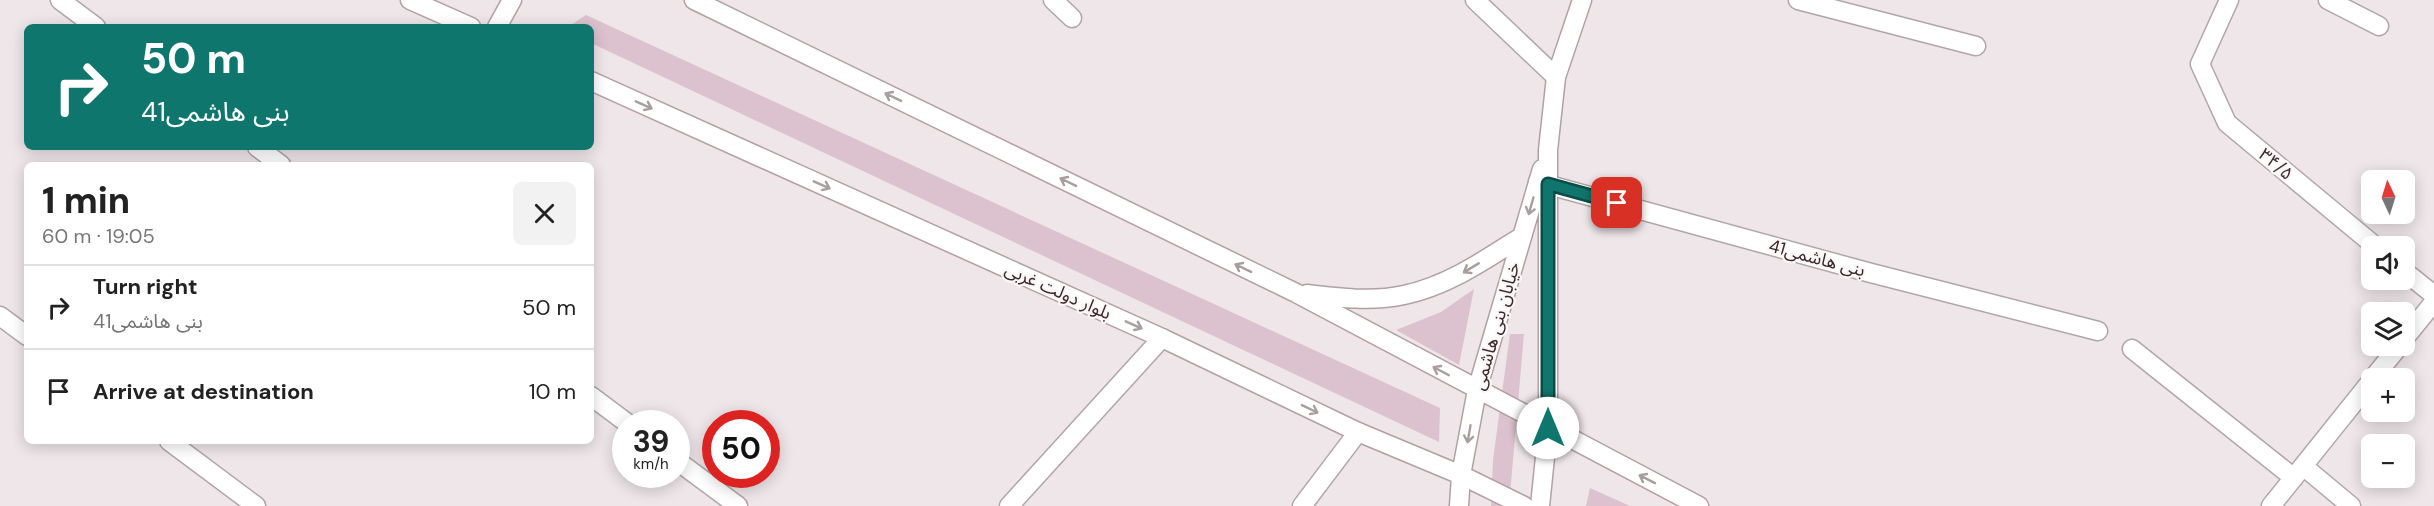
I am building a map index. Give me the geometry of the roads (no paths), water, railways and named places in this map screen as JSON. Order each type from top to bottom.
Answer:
[{"type":"main road","points":[[60,0],[92,24]]},
{"type":"main road","points":[[410,0],[464,24]]},
{"type":"main road","points":[[499,24],[512,0]]},
{"type":"main road","points":[[694,0],[1296,293],[1699,506]]},
{"type":"main road","points":[[1053,0],[1072,18]]},
{"type":"main road","points":[[1475,0],[1556,77]]},
{"type":"main road","name":"خیابان بنی هاشمی","points":[[1540,506],[1548,428],[1543,183],[1556,77],[1582,0]]},
{"type":"main road","points":[[1798,0],[1976,46]]},
{"type":"main road","name":"۳۴/۵","points":[[2229,0],[2200,64],[2227,123],[2363,236]]},
{"type":"main road","points":[[2328,0],[2379,26]]},
{"type":"main road","name":"بلوار دولت غربی","points":[[594,82],[1162,338],[1358,432],[1461,475],[1524,506]]},
{"type":"main road","points":[[261,150],[277,162]]},
{"type":"main road","name":"خیابان بنی هاشمی","points":[[1459,506],[1461,475],[1477,390],[1521,237],[1543,183]]},
{"type":"main road","name":"بنی هاشمی41","points":[[1543,183],[1871,273],[2098,331]]},
{"type":"main road","points":[[1296,293],[1354,299],[1405,295],[1458,276],[1521,237]]},
{"type":"main road","points":[[2415,280],[2434,296]]},
{"type":"main road","points":[[2415,325],[2434,302]]},
{"type":"main road","points":[[0,316],[24,334]]},
{"type":"main road","points":[[1009,506],[1162,338]]},
{"type":"main road","points":[[2132,349],[2299,472],[2351,506]]},
{"type":"main road","points":[[2381,368],[2391,356]]},
{"type":"main road","points":[[2271,506],[2361,393]]},
{"type":"main road","points":[[594,398],[612,412]]},
{"type":"main road","points":[[1302,506],[1358,432]]},
{"type":"main road","points":[[173,444],[256,506]]},
{"type":"main road","points":[[690,470],[738,506]]}]
